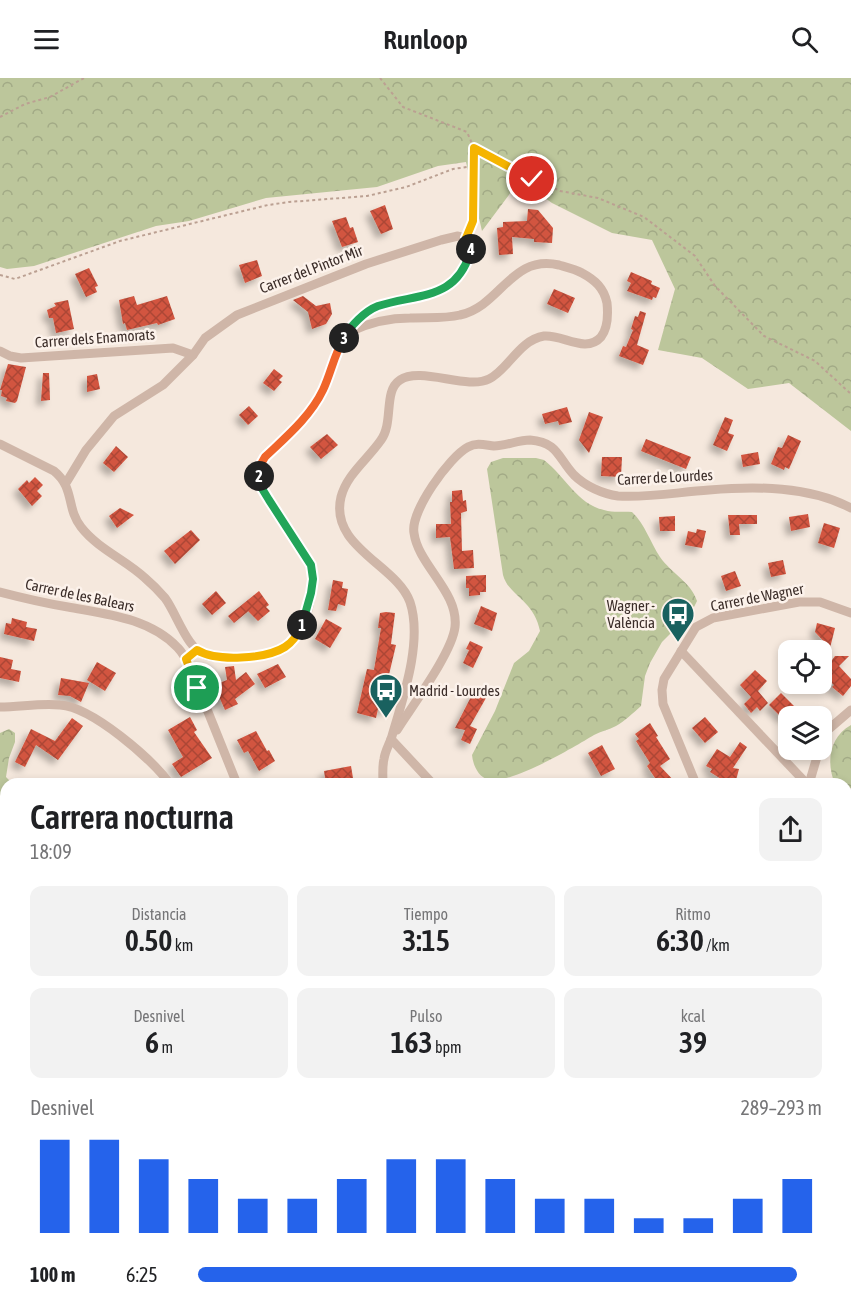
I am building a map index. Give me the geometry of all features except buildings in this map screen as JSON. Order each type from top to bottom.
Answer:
[{"type":"street","name":"Carrer del Pintor Mir","points":[[66,483],[86,450],[114,416],[163,385],[193,355],[205,338],[237,315],[270,300],[366,264],[441,240],[458,236],[466,238]]},
{"type":"street","points":[[0,444],[54,471],[66,483],[71,508],[80,527],[142,576],[164,597],[197,650],[206,656],[246,657],[267,654],[284,648],[298,633],[306,615],[313,579],[311,565],[258,482],[259,471],[265,457],[314,406],[324,389],[336,352],[347,333],[367,312],[376,307],[430,294],[444,289],[455,281],[462,272],[471,251],[470,243],[466,238]]},
{"type":"street","points":[[347,333],[370,323],[389,319],[452,316],[469,312],[485,303],[517,273],[532,264],[549,263],[580,272],[602,288],[608,309],[600,338],[585,345],[546,336],[539,338],[513,355],[491,379],[473,382],[412,376],[402,378],[394,385],[390,395],[387,428],[381,440],[354,471],[341,497],[340,509],[342,520],[356,546],[404,591],[413,615],[410,665],[384,759],[383,778]]},
{"type":"street","name":"Carrer dels Enamorats","points":[[0,351],[21,358],[173,348],[193,355]]},
{"type":"street","name":"Carrer de Lourdes","points":[[391,739],[448,648],[455,629],[455,613],[446,592],[417,542],[413,533],[414,523],[422,505],[448,464],[470,446],[482,443],[495,446],[529,440],[548,444],[560,454],[574,475],[592,488],[607,494],[635,496],[711,489],[795,490],[818,494],[851,508]]},
{"type":"street","name":"Carrer de les Balears","points":[[0,592],[122,617],[150,627],[177,646],[186,659],[235,778]]},
{"type":"street","name":"Carrer de Wagner","points":[[694,778],[663,704],[662,690],[664,679],[696,627],[713,618],[799,602],[820,602],[851,613]]},
{"type":"street","points":[[186,659],[197,650]]},
{"type":"street","points":[[681,651],[802,778]]},
{"type":"street","points":[[0,707],[62,705],[87,715],[144,754],[165,778]]},
{"type":"street","points":[[832,726],[851,710]]},
{"type":"street","points":[[391,739],[427,778]]},
{"type":"street","points":[[810,778],[816,760]]},
{"type":"path","points":[[0,117],[25,104],[50,97],[84,78]]},
{"type":"path","points":[[380,78],[403,107],[467,132],[474,148],[474,166],[473,221],[466,238]]},
{"type":"path","points":[[474,148],[560,191],[598,198],[644,217],[695,256],[715,286],[764,336],[815,361],[851,394]]},
{"type":"path","points":[[0,275],[15,279],[120,242],[268,206],[367,195],[406,187],[453,169],[474,166]]},
{"type":"green space","points":[[0,78],[851,78],[851,431],[789,383],[748,389],[702,358],[658,350],[675,289],[652,240],[612,233],[552,203],[520,180],[482,231],[466,162],[438,166],[377,187],[266,198],[189,221],[156,226],[34,266],[7,269],[0,267]]},
{"type":"green space","points":[[503,458],[544,460],[586,502],[608,511],[632,512],[660,557],[686,583],[697,601],[691,613],[662,642],[650,663],[645,676],[641,706],[616,726],[527,771],[506,778],[482,776],[477,770],[472,755],[495,711],[514,663],[529,651],[540,631],[532,612],[510,588],[503,575],[487,469],[491,462]]},
{"type":"green space","points":[[851,725],[851,778],[833,778],[832,776],[830,760],[832,760],[832,748],[838,736]]},
{"type":"green space","points":[[9,729],[15,733],[7,778],[0,778],[0,733]]},
{"type":"place","name":"Wagner - València","points":[[678,643]]},
{"type":"place","name":"Madrid - Lourdes","points":[[386,719]]},
{"type":"route","points":[[197,688],[186,659],[197,650],[206,656],[216,657],[267,654],[284,648],[292,641],[306,615],[313,579],[311,565],[258,482],[259,471],[265,457],[314,406],[324,389],[336,352],[347,333],[367,312],[376,307],[444,289],[462,272],[471,251],[470,243],[466,238],[473,221],[474,148],[532,179]]}]
